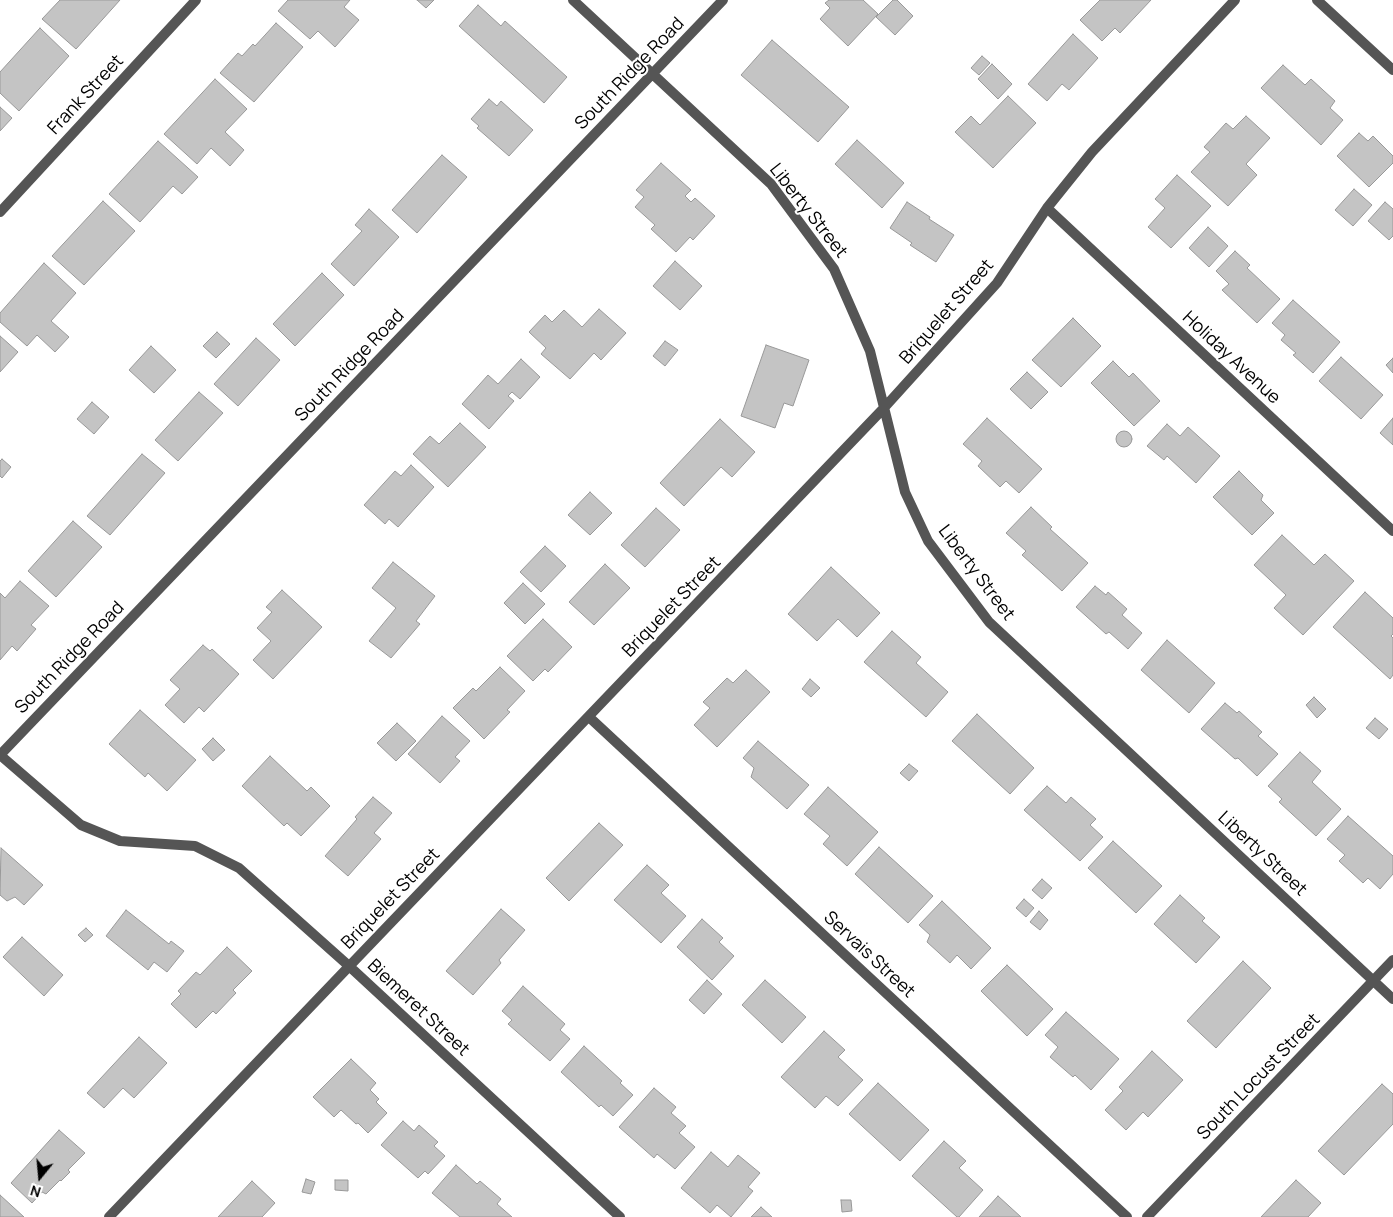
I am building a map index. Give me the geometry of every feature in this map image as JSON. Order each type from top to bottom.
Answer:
[{"type":"street","name":"Frank Street","points":[[0,212],[196,0]]},
{"type":"street","name":"Liberty Street","points":[[573,0],[771,184],[834,269],[870,351],[905,492],[928,541],[989,622],[1393,999]]},
{"type":"street","name":"South Ridge Road","points":[[0,755],[723,0]]},
{"type":"street","name":"Briquelet Street","points":[[109,1217],[883,409],[997,282],[1048,208],[1092,152],[1235,0]]},
{"type":"street","points":[[1317,0],[1393,70]]},
{"type":"street","name":"Holiday Avenue","points":[[1048,208],[1393,531]]},
{"type":"street","name":"Servais Street","points":[[589,717],[1127,1217]]},
{"type":"street","name":"Biemeret Street","points":[[0,755],[81,825],[120,841],[194,846],[239,868],[349,966],[620,1217]]},
{"type":"street","name":"South Locust Street","points":[[1147,1217],[1393,960]]},
{"type":"building","points":[[60,0],[120,0],[76,49],[42,19]]},
{"type":"building","points":[[288,0],[350,0],[344,7],[359,20],[335,47],[318,31],[310,39],[278,11]]},
{"type":"building","points":[[417,0],[434,0],[426,8]]},
{"type":"building","points":[[829,0],[863,0],[878,14],[848,46],[820,19],[830,8],[825,3]]},
{"type":"building","points":[[893,0],[897,0],[913,16],[895,35],[876,17]]},
{"type":"building","points":[[1100,0],[1151,0],[1120,33],[1115,28],[1102,41],[1080,20]]},
{"type":"building","points":[[478,5],[501,26],[505,21],[567,77],[544,103],[459,26]]},
{"type":"building","points":[[276,23],[303,47],[254,102],[220,73],[238,53],[242,56],[253,44],[255,46]]},
{"type":"building","points":[[40,28],[69,56],[19,111],[0,93],[0,72]]},
{"type":"building","points":[[1073,34],[1098,58],[1069,90],[1062,84],[1047,101],[1028,84]]},
{"type":"building","points":[[772,40],[849,107],[818,142],[741,75]]},
{"type":"building","points":[[982,56],[990,63],[979,75],[971,68]]},
{"type":"building","points":[[992,64],[1012,84],[998,99],[978,79]]},
{"type":"building","points":[[1283,65],[1305,85],[1311,79],[1335,101],[1330,108],[1343,120],[1321,145],[1261,88]]},
{"type":"building","points":[[215,79],[247,109],[225,132],[244,150],[230,166],[211,148],[197,164],[164,134]]},
{"type":"building","points":[[1008,96],[1036,123],[993,168],[955,132],[971,116],[980,125]]},
{"type":"building","points":[[489,99],[497,106],[501,101],[533,130],[509,156],[477,128],[479,126],[471,119]]},
{"type":"building","points":[[0,107],[12,118],[0,131]]},
{"type":"building","points":[[1246,116],[1270,138],[1246,164],[1257,175],[1228,206],[1191,172],[1210,152],[1204,147],[1226,123],[1233,129]]},
{"type":"building","points":[[1359,133],[1368,141],[1373,136],[1393,156],[1393,163],[1369,187],[1337,156]]},
{"type":"building","points":[[857,140],[904,183],[882,208],[835,164]]},
{"type":"building","points":[[158,141],[198,177],[182,194],[173,186],[140,222],[109,194]]},
{"type":"building","points":[[442,155],[467,177],[417,233],[392,210]]},
{"type":"building","points":[[661,163],[691,190],[685,196],[691,202],[695,198],[715,216],[693,240],[690,237],[676,252],[651,229],[655,225],[635,207],[644,197],[636,190]]},
{"type":"building","points":[[1177,175],[1211,206],[1171,248],[1148,227],[1165,208],[1155,199]]},
{"type":"building","points":[[1354,189],[1372,205],[1353,226],[1335,210]]},
{"type":"building","points":[[103,201],[135,231],[84,285],[52,256]]},
{"type":"building","points":[[907,202],[954,235],[936,262],[910,245],[912,243],[890,228]]},
{"type":"building","points":[[1385,202],[1393,209],[1393,236],[1389,240],[1368,221]]},
{"type":"building","points":[[369,209],[399,237],[354,286],[331,264],[362,231],[355,225]]},
{"type":"building","points":[[1208,227],[1228,246],[1209,267],[1189,248]]},
{"type":"building","points":[[1235,251],[1250,265],[1247,268],[1280,299],[1257,323],[1222,290],[1229,284],[1216,271]]},
{"type":"building","points":[[675,261],[702,286],[680,310],[653,286]]},
{"type":"building","points":[[44,263],[76,293],[51,321],[69,337],[55,352],[37,335],[27,346],[0,322],[0,313]]},
{"type":"building","points":[[322,273],[344,295],[295,346],[273,324]]},
{"type":"building","points":[[1293,300],[1340,342],[1313,373],[1293,355],[1296,353],[1281,340],[1285,335],[1272,323]]},
{"type":"building","points":[[599,309],[626,333],[601,360],[594,353],[570,379],[541,354],[546,348],[529,332],[545,315],[552,322],[564,310],[582,327]]},
{"type":"building","points":[[1073,318],[1101,346],[1061,387],[1032,360]]},
{"type":"building","points":[[217,332],[230,344],[216,358],[203,346]]},
{"type":"building","points":[[0,336],[18,352],[0,372]]},
{"type":"building","points":[[256,338],[280,360],[238,406],[214,384]]},
{"type":"building","points":[[665,341],[678,350],[665,366],[653,356]]},
{"type":"building","points":[[766,345],[809,360],[793,406],[784,403],[775,428],[741,416]]},
{"type":"building","points":[[151,346],[176,370],[154,393],[129,370]]},
{"type":"building","points":[[1341,357],[1383,395],[1361,419],[1319,381]]},
{"type":"building","points":[[1393,358],[1393,373],[1386,365]]},
{"type":"building","points":[[521,359],[540,377],[520,399],[512,392],[508,396],[514,401],[489,429],[462,404],[488,375],[498,384]]},
{"type":"building","points":[[1113,361],[1129,377],[1133,373],[1160,401],[1134,426],[1091,383]]},
{"type":"building","points":[[1027,372],[1048,392],[1031,409],[1010,389]]},
{"type":"building","points":[[199,392],[223,413],[178,461],[155,440]]},
{"type":"building","points":[[92,402],[109,417],[94,434],[77,419]]},
{"type":"building","points":[[987,418],[1042,469],[1019,493],[1006,481],[1000,487],[978,466],[982,461],[963,444]]},
{"type":"building","points":[[1393,418],[1393,445],[1380,433]]},
{"type":"building","points":[[720,419],[755,452],[732,477],[721,467],[684,506],[660,483]]},
{"type":"building","points":[[460,423],[486,447],[448,487],[413,454],[430,436],[439,444]]},
{"type":"building","points":[[1167,424],[1180,436],[1188,427],[1220,456],[1196,483],[1167,456],[1164,460],[1147,446]]},
{"type":"building","points":[[1124,431],[1130,433],[1132,439],[1130,445],[1124,447],[1118,445],[1116,439],[1118,433]]},
{"type":"building","points":[[142,454],[165,473],[110,535],[87,516]]},
{"type":"building","points":[[2,459],[11,467],[2,478],[0,476],[0,461]]},
{"type":"building","points":[[411,465],[434,487],[398,527],[389,519],[385,524],[364,505],[395,471],[401,476]]},
{"type":"building","points":[[1239,471],[1263,495],[1261,500],[1274,513],[1252,535],[1213,497]]},
{"type":"building","points":[[590,492],[612,513],[590,535],[568,515]]},
{"type":"building","points":[[1031,507],[1052,527],[1050,529],[1088,563],[1062,591],[1022,555],[1026,551],[1006,533]]},
{"type":"building","points":[[656,508],[680,530],[645,567],[621,545]]},
{"type":"building","points":[[73,521],[102,547],[56,597],[28,571]]},
{"type":"building","points":[[1282,535],[1314,565],[1325,554],[1354,581],[1303,635],[1274,608],[1286,595],[1254,565]]},
{"type":"building","points":[[545,546],[566,566],[541,592],[520,572]]},
{"type":"building","points":[[393,562],[435,596],[416,621],[420,624],[391,658],[369,641],[396,608],[372,588]]},
{"type":"building","points":[[605,564],[630,588],[594,625],[569,602]]},
{"type":"building","points":[[831,567],[880,613],[857,637],[838,619],[817,641],[788,614]]},
{"type":"building","points":[[20,581],[49,606],[31,625],[36,629],[17,651],[12,646],[0,660],[0,593],[5,598]]},
{"type":"building","points":[[523,583],[545,604],[525,624],[504,603]]},
{"type":"building","points":[[1095,586],[1106,595],[1108,592],[1127,609],[1122,615],[1142,633],[1128,649],[1109,632],[1106,634],[1076,607]]},
{"type":"building","points":[[282,590],[322,627],[273,679],[253,660],[271,641],[257,628],[272,612],[266,607]]},
{"type":"building","points":[[1365,592],[1393,618],[1393,634],[1391,636],[1393,638],[1393,675],[1390,679],[1333,627]]},
{"type":"building","points":[[543,619],[572,647],[548,672],[545,669],[533,681],[507,656]]},
{"type":"building","points":[[892,631],[921,657],[916,663],[948,692],[926,717],[864,662]]},
{"type":"building","points":[[1167,640],[1215,683],[1189,713],[1141,670]]},
{"type":"building","points":[[203,645],[210,651],[212,649],[239,674],[204,712],[199,707],[184,723],[165,705],[180,689],[170,680]]},
{"type":"building","points":[[500,667],[525,691],[507,710],[510,712],[484,739],[453,708],[473,688],[476,691]]},
{"type":"building","points":[[746,670],[770,692],[717,747],[694,725],[710,708],[703,702],[727,678],[733,683]]},
{"type":"building","points":[[810,679],[820,688],[811,697],[802,689]]},
{"type":"building","points":[[1314,697],[1326,709],[1317,718],[1306,705]]},
{"type":"building","points":[[1225,703],[1237,713],[1239,711],[1262,732],[1258,736],[1278,754],[1257,776],[1238,758],[1235,759],[1201,729]]},
{"type":"building","points":[[140,710],[196,760],[167,791],[148,773],[145,777],[109,744]]},
{"type":"building","points":[[977,714],[1034,768],[1010,794],[952,741]]},
{"type":"building","points":[[442,716],[470,741],[455,757],[460,761],[440,783],[408,754]]},
{"type":"building","points":[[1375,718],[1388,729],[1379,739],[1366,728]]},
{"type":"building","points":[[397,723],[416,741],[396,761],[377,743]]},
{"type":"building","points":[[213,738],[225,750],[213,761],[202,749]]},
{"type":"building","points":[[758,741],[809,785],[787,809],[751,777],[754,768],[743,758]]},
{"type":"building","points":[[1300,752],[1321,771],[1312,782],[1341,809],[1316,836],[1279,802],[1282,799],[1268,786]]},
{"type":"building","points":[[270,756],[307,791],[311,787],[330,806],[301,836],[287,823],[284,826],[242,786]]},
{"type":"building","points":[[909,764],[918,771],[909,781],[900,773]]},
{"type":"building","points":[[1047,786],[1066,803],[1071,797],[1096,819],[1090,825],[1103,837],[1080,861],[1024,810]]},
{"type":"building","points":[[828,787],[878,832],[847,866],[823,844],[830,836],[804,814]]},
{"type":"building","points":[[373,797],[392,813],[374,833],[381,839],[348,876],[325,856]]},
{"type":"building","points":[[1348,816],[1393,856],[1393,874],[1380,889],[1368,878],[1363,883],[1339,861],[1345,855],[1327,839]]},
{"type":"building","points":[[599,823],[623,845],[569,901],[546,878]]},
{"type":"building","points":[[1113,841],[1162,886],[1136,913],[1088,868]]},
{"type":"building","points":[[879,847],[933,896],[908,923],[855,874]]},
{"type":"building","points":[[1,848],[43,885],[24,905],[15,897],[7,901],[0,895]]},
{"type":"building","points":[[647,865],[669,885],[661,893],[686,916],[661,943],[614,900]]},
{"type":"building","points":[[1042,879],[1052,888],[1042,899],[1032,890]]},
{"type":"building","points":[[1180,895],[1205,918],[1202,921],[1220,937],[1196,963],[1154,924]]},
{"type":"building","points":[[1024,899],[1034,908],[1026,917],[1016,908]]},
{"type":"building","points":[[942,901],[991,948],[971,969],[957,955],[950,963],[927,942],[930,935],[919,925]]},
{"type":"building","points":[[501,909],[525,930],[499,960],[501,963],[473,995],[446,971]]},
{"type":"building","points":[[126,910],[169,944],[171,941],[184,951],[167,972],[154,962],[148,970],[106,936]]},
{"type":"building","points":[[1039,911],[1048,920],[1040,930],[1030,922]]},
{"type":"building","points":[[702,919],[723,938],[719,942],[734,956],[712,980],[677,947]]},
{"type":"building","points":[[86,928],[93,935],[85,942],[78,935]]},
{"type":"building","points":[[22,937],[63,975],[44,996],[3,957]]},
{"type":"building","points":[[227,947],[252,971],[233,990],[236,993],[216,1014],[213,1011],[196,1028],[171,1004],[181,994],[178,991],[196,972],[200,975]]},
{"type":"building","points":[[1243,961],[1271,988],[1216,1048],[1187,1021]]},
{"type":"building","points":[[1007,965],[1053,1009],[1027,1036],[981,991]]},
{"type":"building","points":[[707,980],[722,994],[704,1014],[689,1000]]},
{"type":"building","points":[[765,980],[806,1017],[782,1043],[742,1005]]},
{"type":"building","points":[[523,986],[565,1024],[560,1030],[570,1039],[550,1061],[508,1024],[512,1020],[502,1011]]},
{"type":"building","points":[[1066,1012],[1119,1059],[1091,1090],[1075,1075],[1073,1077],[1050,1057],[1058,1047],[1045,1035]]},
{"type":"building","points":[[824,1031],[845,1050],[838,1057],[863,1080],[838,1106],[826,1096],[815,1108],[781,1077]]},
{"type":"building","points":[[139,1037],[167,1063],[134,1098],[123,1088],[104,1108],[87,1093]]},
{"type":"building","points":[[584,1046],[622,1081],[620,1083],[633,1095],[613,1116],[601,1105],[599,1107],[561,1072]]},
{"type":"building","points":[[1152,1051],[1183,1080],[1148,1117],[1143,1112],[1126,1130],[1105,1110],[1123,1091],[1119,1087]]},
{"type":"building","points":[[351,1059],[376,1083],[370,1090],[379,1099],[376,1102],[387,1113],[368,1133],[341,1110],[334,1117],[313,1097]]},
{"type":"building","points":[[878,1083],[929,1130],[900,1161],[849,1114]]},
{"type":"building","points":[[1382,1084],[1393,1094],[1393,1124],[1344,1175],[1318,1151]]},
{"type":"building","points":[[654,1088],[676,1107],[671,1113],[686,1126],[679,1133],[695,1147],[675,1169],[657,1154],[654,1158],[619,1127]]},
{"type":"building","points":[[403,1121],[414,1131],[419,1125],[438,1142],[434,1146],[445,1156],[428,1174],[425,1171],[418,1178],[381,1145]]},
{"type":"building","points":[[59,1130],[85,1153],[68,1170],[70,1172],[61,1181],[46,1194],[42,1192],[32,1203],[11,1183]]},
{"type":"building","points":[[944,1141],[966,1161],[959,1168],[983,1190],[959,1217],[912,1176]]},
{"type":"building","points":[[711,1152],[728,1167],[738,1155],[760,1173],[748,1187],[753,1191],[731,1217],[717,1205],[710,1213],[681,1188]]},
{"type":"building","points":[[456,1165],[477,1184],[480,1181],[501,1199],[497,1204],[512,1217],[460,1217],[432,1193]]},
{"type":"building","points":[[306,1179],[315,1182],[311,1194],[302,1192]]},
{"type":"building","points":[[335,1180],[348,1180],[348,1191],[335,1190]]},
{"type":"building","points":[[1296,1180],[1321,1203],[1308,1217],[1261,1217]]},
{"type":"building","points":[[252,1181],[275,1203],[262,1217],[218,1217]]},
{"type":"building","points":[[0,1195],[24,1217],[0,1217]]},
{"type":"building","points":[[998,1196],[1021,1217],[979,1217]]},
{"type":"building","points":[[841,1200],[851,1200],[852,1211],[842,1212]]},
{"type":"building","points":[[761,1207],[772,1217],[751,1217]]}]
